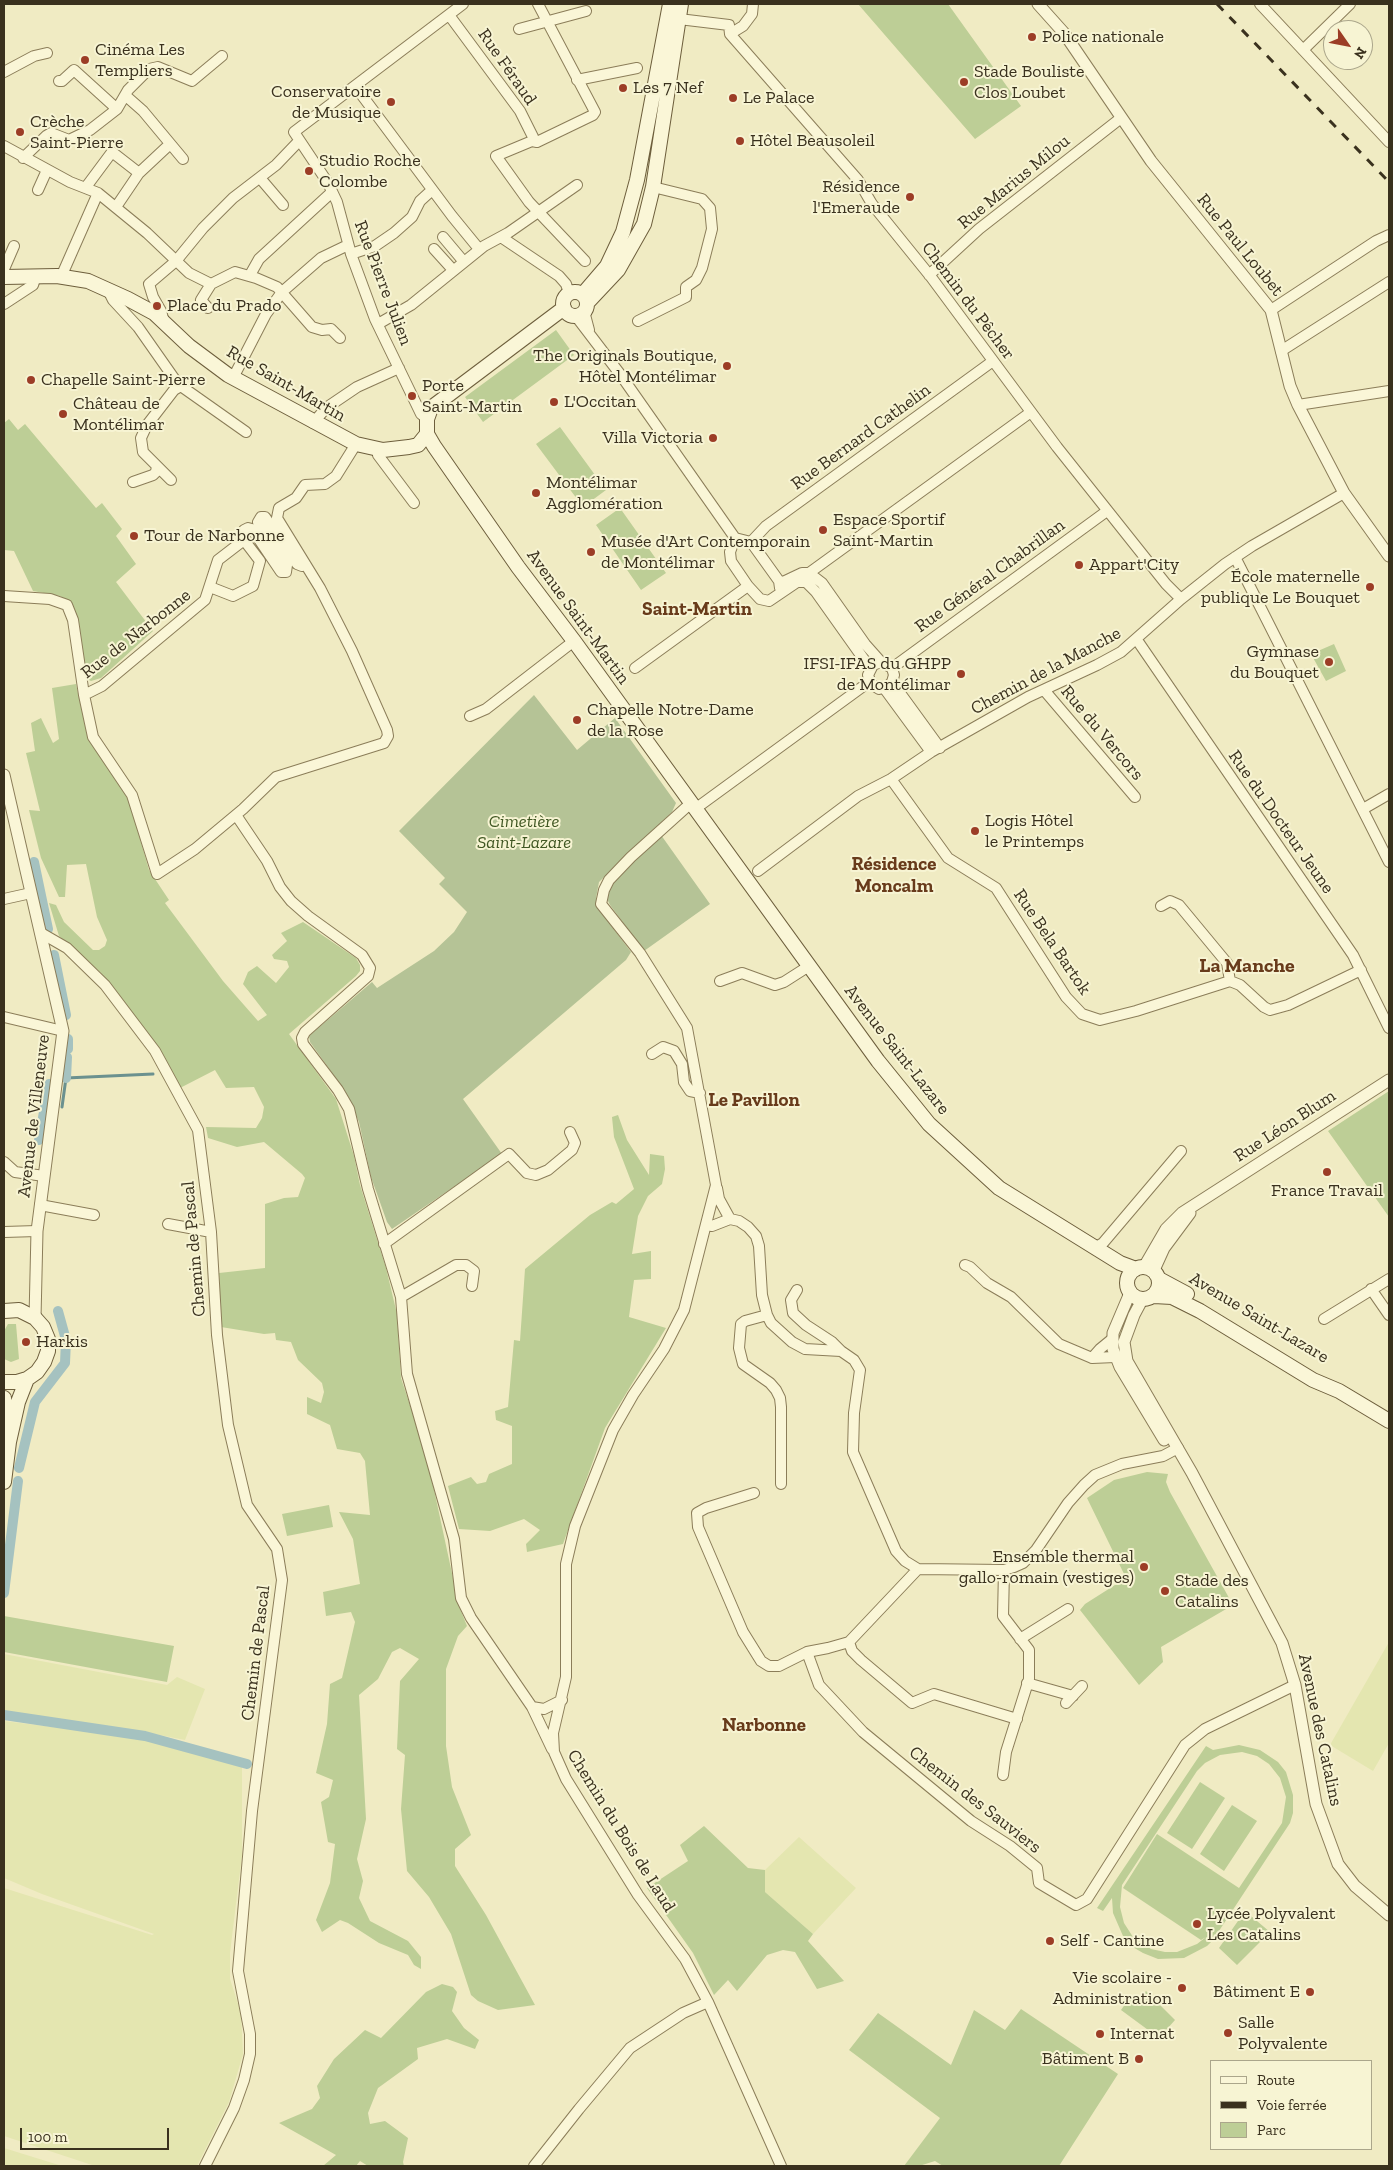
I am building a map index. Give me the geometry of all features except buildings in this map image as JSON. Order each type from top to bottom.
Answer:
[{"type":"main road","points":[[576,306],[606,266],[624,232],[639,172],[670,4]]},
{"type":"main road","points":[[409,447],[418,445],[427,434],[427,419],[430,408],[576,306],[618,270],[644,224],[653,187],[681,4]]},
{"type":"main road","name":"Rue Saint-Martin","points":[[4,277],[61,277],[88,281],[128,298],[154,313],[190,346],[233,378],[313,423],[356,444],[377,449],[409,447]]},
{"type":"main road","name":"Avenue Saint-Martin","points":[[427,434],[518,567],[574,641],[747,880]]},
{"type":"main road","points":[[409,447],[441,456]]},
{"type":"main road","name":"Avenue Saint-Lazare","points":[[747,880],[878,1061],[929,1124],[999,1188],[1120,1263],[1148,1271],[1203,1303],[1317,1373],[1339,1391]]},
{"type":"main road","name":"Avenue Saint-Lazare","points":[[1096,1248],[1108,1266],[1138,1292],[1172,1297],[1186,1304],[1313,1380],[1339,1391],[1389,1421]]},
{"type":"main road","points":[[1148,1271],[1160,1285],[1138,1292],[1128,1277],[1148,1271]]},
{"type":"main road","points":[[4,1382],[17,1382],[27,1379],[37,1372],[44,1362],[48,1351],[45,1333],[35,1318],[28,1313],[6,1308]]},
{"type":"main road","points":[[4,1482],[18,1402],[27,1379]]},
{"type":"main road","points":[[4,1398],[10,1442]]},
{"type":"street","points":[[164,323],[162,311],[153,297],[149,284],[176,261],[203,228],[233,198],[276,165],[296,137],[356,86],[461,4]]},
{"type":"street","points":[[538,4],[594,112],[593,115],[537,142],[532,141],[496,156],[529,202],[585,261]]},
{"type":"street","points":[[679,19],[730,29],[743,26],[752,14],[753,4]]},
{"type":"street","name":"Rue Paul Loubet","points":[[1038,4],[1064,33],[1121,118],[1179,198],[1271,310],[1298,406],[1344,493],[1389,556]]},
{"type":"street","points":[[1260,4],[1389,142]]},
{"type":"street","points":[[1303,50],[1350,4]]},
{"type":"street","points":[[519,29],[586,11]]},
{"type":"street","name":"Rue Féraud","points":[[449,15],[520,111],[533,137],[532,141]]},
{"type":"street","name":"Chemin du Pêcher","points":[[730,29],[858,180],[872,204],[929,275],[1107,511],[1166,584],[1181,599]]},
{"type":"street","points":[[4,72],[34,56],[47,53]]},
{"type":"street","points":[[24,158],[46,136],[51,134],[68,140],[90,130],[117,108],[128,90],[149,69],[158,67],[192,81],[222,56]]},
{"type":"street","points":[[578,80],[637,68]]},
{"type":"street","points":[[59,80],[62,82],[74,70],[117,108]]},
{"type":"street","points":[[356,86],[432,190],[479,249]]},
{"type":"street","points":[[126,96],[143,111],[183,159]]},
{"type":"street","name":"Rue Marius Milou","points":[[929,275],[979,229],[1121,118]]},
{"type":"street","name":"Rue Pierre Julien","points":[[296,137],[337,202],[350,249],[378,324],[421,414],[427,419]]},
{"type":"street","points":[[116,207],[138,173],[170,145]]},
{"type":"street","points":[[4,146],[47,170],[98,193],[147,233],[189,273],[211,284]]},
{"type":"street","points":[[86,187],[112,152],[138,173]]},
{"type":"street","points":[[38,190],[47,170]]},
{"type":"street","points":[[260,178],[283,205]]},
{"type":"street","points":[[378,324],[411,305],[479,249],[539,212],[577,185]]},
{"type":"street","points":[[638,321],[686,297],[686,287],[696,280],[702,268],[712,229],[710,208],[702,198],[653,187]]},
{"type":"street","points":[[233,378],[266,314],[282,292],[321,258],[350,249],[376,246],[412,217],[420,201],[432,190]]},
{"type":"street","points":[[250,275],[259,259],[332,192]]},
{"type":"street","points":[[61,277],[98,193]]},
{"type":"street","points":[[1271,310],[1376,241],[1389,235]]},
{"type":"street","points":[[501,236],[559,276],[566,284],[590,333],[735,538],[751,542],[779,581],[780,589],[778,594]]},
{"type":"street","points":[[444,238],[464,262]]},
{"type":"street","points":[[4,269],[14,246]]},
{"type":"street","points":[[434,249],[453,270]]},
{"type":"street","points":[[208,308],[201,300],[211,284],[235,272],[250,275],[277,287],[312,327],[322,330],[331,329],[340,338]]},
{"type":"street","points":[[4,304],[33,286],[36,276]]},
{"type":"street","points":[[1281,350],[1389,282]]},
{"type":"street","points":[[107,289],[114,300],[138,327],[181,386],[246,432]]},
{"type":"street","name":"Rue Bernard Cathelin","points":[[751,542],[766,526],[993,361]]},
{"type":"street","points":[[313,423],[326,408],[356,387],[399,368]]},
{"type":"street","points":[[171,480],[143,452],[141,438],[147,425],[174,390],[181,386]]},
{"type":"street","points":[[1298,406],[1389,391]]},
{"type":"street","points":[[779,581],[783,582],[802,573],[809,572],[1031,412]]},
{"type":"street","points":[[4,596],[50,599],[67,605],[73,620],[84,695],[93,737],[132,795],[157,874],[194,849],[236,815],[276,777],[384,743],[388,736],[352,651],[320,588],[276,518],[279,508],[296,498],[305,485],[325,484],[336,476],[356,444]]},
{"type":"street","points":[[377,449],[378,455],[414,503]]},
{"type":"street","points":[[134,482],[153,475],[156,472],[157,466]]},
{"type":"street","name":"Chemin de la Manche","points":[[758,871],[858,796],[891,779],[935,750],[1028,697],[1109,660],[1137,640],[1181,599],[1236,556],[1344,493]]},
{"type":"street","name":"Rue Général Chabrillan","points":[[892,668],[1107,511]]},
{"type":"street","name":"Rue de Narbonne","points":[[84,695],[102,686],[205,600],[218,560],[244,540],[244,530],[248,528],[252,530],[281,572],[286,572],[287,565],[258,522],[261,517],[265,517],[296,564],[305,565]]},
{"type":"street","points":[[735,538],[730,556],[735,568],[760,599],[769,601],[797,582],[806,582],[816,592],[870,668]]},
{"type":"street","points":[[210,588],[233,596],[253,586],[260,561],[244,540]]},
{"type":"street","points":[[1236,556],[1389,862]]},
{"type":"street","points":[[809,572],[822,583],[865,644],[882,662],[892,668],[894,675],[888,685]]},
{"type":"street","points":[[635,668],[748,586]]},
{"type":"street","name":"Rue du Docteur Jeune","points":[[1137,640],[1353,955],[1389,1028]]},
{"type":"street","points":[[470,716],[486,709],[574,641]]},
{"type":"street","points":[[882,662],[870,668],[869,682],[874,687],[888,685]]},
{"type":"street","points":[[693,806],[869,682]]},
{"type":"street","points":[[888,685],[935,750]]},
{"type":"street","name":"Rue du Vercors","points":[[1044,690],[1135,797]]},
{"type":"street","name":"Avenue de Villeneuve","points":[[4,775],[63,1031],[36,1231],[35,1318]]},
{"type":"street","name":"Rue Bela Bartok","points":[[891,779],[948,858],[996,888],[1066,998],[1082,1014],[1100,1020],[1136,1011],[1230,981]]},
{"type":"street","points":[[1363,809],[1389,794]]},
{"type":"street","name":"Chemin du Bois de Laud","points":[[693,806],[631,857],[609,880],[604,890],[601,904],[640,953],[687,1028],[716,1185],[684,1310],[664,1349],[633,1395],[613,1430],[575,1526],[566,1564],[566,1676],[553,1733],[554,1752],[566,1779],[638,1895],[686,1959],[708,2002],[781,2166]]},
{"type":"street","points":[[236,815],[267,861],[280,887],[291,901],[362,956],[370,968],[368,976],[305,1032],[302,1038],[303,1044],[338,1090],[349,1109],[368,1189],[402,1298],[407,1374],[454,1538],[461,1598],[471,1618],[532,1707],[554,1752]]},
{"type":"street","points":[[4,899],[31,893]]},
{"type":"street","points":[[1161,906],[1170,901],[1179,905],[1226,963],[1230,981],[1240,985],[1264,1007],[1270,1010],[1288,1005],[1361,970]]},
{"type":"street","name":"Chemin de Pascal","points":[[41,933],[68,948],[105,985],[155,1051],[198,1130],[211,1232],[217,1336],[228,1425],[247,1505],[277,1549],[282,1580],[252,1811],[238,1971],[250,2034],[250,2054],[244,2080],[234,2108],[205,2166]]},
{"type":"street","points":[[720,980],[742,973],[775,985],[784,982],[809,966]]},
{"type":"street","points":[[4,1017],[63,1031]]},
{"type":"street","points":[[652,1054],[663,1047],[674,1051],[682,1064],[684,1082],[690,1091],[700,1093]]},
{"type":"street","name":"Rue Léon Blum","points":[[1148,1271],[1199,1202],[1389,1080]]},
{"type":"street","points":[[384,1244],[509,1154],[527,1173],[536,1175],[548,1170],[572,1150],[575,1143],[570,1132]]},
{"type":"street","points":[[1096,1248],[1103,1243],[1181,1151]]},
{"type":"street","points":[[4,1162],[15,1172],[44,1176]]},
{"type":"street","points":[[716,1185],[719,1199],[730,1219]]},
{"type":"street","points":[[40,1205],[94,1214]]},
{"type":"street","points":[[706,1225],[712,1226],[730,1219],[739,1221],[756,1236],[759,1246],[762,1296],[766,1315],[771,1323],[792,1342],[805,1349],[841,1351]]},
{"type":"street","points":[[168,1224],[211,1232]]},
{"type":"street","points":[[4,1232],[36,1231]]},
{"type":"street","points":[[402,1298],[456,1265],[466,1265],[474,1271],[472,1286]]},
{"type":"street","points":[[965,1265],[970,1267],[988,1283],[1011,1297],[1053,1340],[1092,1358],[1115,1357],[1120,1351],[1134,1315],[1138,1292]]},
{"type":"street","points":[[1324,1319],[1389,1279]]},
{"type":"street","points":[[1371,1289],[1389,1315]]},
{"type":"street","points":[[797,1290],[791,1300],[793,1313],[806,1325],[832,1342],[854,1360],[860,1370],[854,1413],[853,1452],[896,1551],[905,1560],[918,1568],[1004,1570],[1023,1562],[1036,1550],[1068,1503],[1096,1475],[1122,1464],[1175,1450]]},
{"type":"street","points":[[1092,1358],[1112,1340],[1138,1292]]},
{"type":"street","points":[[766,1315],[745,1320],[741,1324],[739,1348],[743,1364],[770,1383],[780,1398],[780,1484]]},
{"type":"street","name":"Avenue des Catalins","points":[[1112,1340],[1115,1357],[1214,1514],[1282,1643],[1295,1685],[1316,1804],[1328,1842],[1338,1864],[1355,1886],[1389,1916]]},
{"type":"street","name":"Avenue des Catalins","points":[[1124,1342],[1127,1360],[1175,1450]]},
{"type":"street","points":[[754,1493],[706,1508],[697,1513],[698,1527],[743,1632],[760,1661],[769,1666],[778,1666],[807,1652],[849,1642],[918,1568]]},
{"type":"street","points":[[1003,1775],[1006,1752],[1027,1683],[1030,1650],[1003,1616],[1004,1570]]},
{"type":"street","points":[[1020,1639],[1068,1609]]},
{"type":"street","points":[[849,1642],[852,1651],[912,1703],[934,1694],[1017,1719]]},
{"type":"street","name":"Chemin des Sauviers","points":[[807,1652],[819,1685],[863,1732],[972,1821],[1010,1846],[1036,1868],[1039,1883],[1076,1905],[1087,1899],[1185,1745],[1205,1730],[1295,1685]]},
{"type":"street","points":[[1027,1683],[1070,1700],[1082,1686]]},
{"type":"street","points":[[532,1707],[544,1709],[562,1700]]},
{"type":"street","points":[[534,2166],[630,2048],[684,2012],[708,2002]]},
{"type":"green space","name":"Stade Bouliste Clos Loubet","points":[[858,4],[948,4],[1021,106],[975,139]]},
{"type":"green space","points":[[556,330],[574,355],[483,422],[465,397]]},
{"type":"green space","points":[[9,419],[18,430],[25,424],[96,508],[102,503],[122,529],[116,536],[136,564],[116,582],[153,631],[101,678],[91,681],[87,679],[84,671],[79,624],[77,625],[68,601],[60,596],[33,591],[14,551],[4,550],[4,423]]},
{"type":"green space","points":[[560,427],[606,490],[583,507],[536,444]]},
{"type":"green space","points":[[620,508],[666,573],[641,590],[596,525]]},
{"type":"green space","name":"Gymnase du Bouquet","points":[[1334,644],[1346,671],[1326,681],[1311,654]]},
{"type":"green space","points":[[76,684],[87,735],[128,797],[149,870],[169,900],[165,903],[223,981],[258,1021],[267,1015],[243,984],[248,972],[257,966],[276,983],[289,967],[287,961],[274,959],[272,955],[287,941],[281,933],[303,922],[356,958],[360,965],[360,971],[356,976],[289,1034],[336,1099],[354,1156],[360,1185],[386,1268],[397,1314],[401,1378],[427,1457],[459,1606],[467,1626],[458,1636],[446,1669],[446,1746],[452,1787],[471,1835],[455,1849],[455,1866],[486,1915],[535,2005],[498,2010],[478,2001],[471,1995],[451,1934],[429,1897],[407,1871],[401,1809],[405,1755],[397,1749],[400,1681],[419,1659],[400,1648],[392,1652],[378,1679],[359,1695],[366,1819],[357,1859],[363,1881],[359,1898],[370,1921],[408,1941],[421,1957],[421,1969],[414,1965],[408,1955],[379,1943],[348,1923],[340,1920],[322,1932],[316,1920],[330,1883],[335,1844],[328,1842],[321,1802],[329,1797],[333,1780],[316,1773],[327,1724],[330,1684],[342,1678],[355,1622],[351,1612],[326,1616],[323,1592],[360,1584],[353,1539],[339,1512],[370,1515],[365,1461],[360,1453],[337,1449],[330,1425],[307,1414],[307,1397],[321,1403],[324,1392],[322,1383],[298,1360],[291,1342],[276,1340],[275,1333],[264,1334],[221,1327],[219,1273],[265,1268],[265,1204],[284,1198],[298,1197],[305,1178],[264,1142],[237,1147],[208,1138],[206,1127],[256,1128],[262,1118],[264,1107],[254,1087],[226,1088],[215,1070],[180,1088],[156,1046],[101,973],[59,936],[49,903],[56,905],[64,922],[93,950],[99,950],[105,946],[107,940],[97,917],[86,864],[67,865],[65,897],[59,897],[41,858],[29,810],[40,811],[26,753],[35,751],[31,723],[41,718],[53,743],[59,739],[52,688]]},
{"type":"green space","name":"Cimetière Saint-Lazare","points":[[534,695],[577,750],[615,718],[676,803],[672,812],[599,882],[596,898],[598,908],[631,952],[626,960],[463,1099],[502,1154],[392,1229],[387,1222],[371,1177],[359,1122],[345,1091],[310,1042],[309,1036],[372,982],[377,988],[434,951],[454,932],[467,912],[439,884],[445,878],[399,831]]},
{"type":"green space","points":[[661,835],[710,904],[644,951],[606,897],[613,880]]},
{"type":"green space","points":[[1389,1091],[1389,1217],[1328,1131]]},
{"type":"green space","points":[[618,1115],[627,1140],[649,1175],[650,1154],[664,1156],[665,1169],[662,1184],[648,1196],[638,1216],[632,1254],[651,1251],[651,1279],[634,1280],[629,1317],[666,1328],[605,1428],[563,1544],[527,1552],[526,1544],[540,1530],[524,1519],[490,1531],[459,1529],[448,1486],[471,1477],[477,1484],[486,1482],[489,1474],[512,1464],[512,1426],[496,1420],[495,1411],[508,1407],[514,1340],[520,1341],[525,1269],[590,1215],[612,1202],[616,1204],[634,1189],[614,1137],[612,1117]]},
{"type":"green space","points":[[8,1324],[16,1324],[19,1359],[11,1362],[4,1359],[4,1331]]},
{"type":"green space","name":"Stade des Catalins","points":[[1147,1472],[1168,1474],[1166,1482],[1170,1492],[1233,1605],[1161,1647],[1163,1662],[1139,1685],[1080,1610],[1085,1604],[1126,1578],[1087,1498],[1114,1480]]},
{"type":"green space","points":[[329,1505],[333,1527],[287,1536],[282,1514]]},
{"type":"green space","points":[[4,1616],[174,1646],[167,1682],[4,1652]]},
{"type":"green space","points":[[1389,1642],[1389,1743],[1373,1771],[1330,1745]]},
{"type":"green space","points":[[4,1654],[167,1685],[177,1677],[205,1689],[185,1740],[139,1731],[4,1716]]},
{"type":"green space","points":[[4,1721],[135,1737],[242,1766],[242,1855],[230,1953],[230,1979],[241,2013],[243,2054],[229,2102],[197,2166],[95,2166],[4,2136],[4,1888],[152,1935],[154,1934],[42,1894],[4,1878]]},
{"type":"green space","points":[[1239,1745],[1260,1750],[1278,1762],[1286,1772],[1293,1795],[1293,1813],[1290,1823],[1213,1940],[1207,1946],[1184,1958],[1158,1959],[1131,1946],[1123,1936],[1113,1913],[1112,1898],[1103,1911],[1097,1908],[1206,1746],[1213,1750]],"holes":[[[1242,1752],[1257,1756],[1269,1764],[1280,1778],[1286,1797],[1282,1823],[1239,1888],[1157,1834],[1123,1888],[1201,1940],[1206,1937],[1197,1944],[1177,1952],[1151,1949],[1133,1937],[1124,1923],[1120,1907],[1122,1885],[1197,1771],[1205,1763],[1220,1755]]]},
{"type":"green space","points":[[1200,1782],[1225,1798],[1192,1849],[1167,1833]]},
{"type":"green space","points":[[1232,1805],[1257,1821],[1224,1871],[1200,1854]]},
{"type":"green space","points":[[704,1826],[748,1868],[765,1870],[765,1892],[813,1934],[808,1941],[844,1981],[817,1989],[795,1952],[783,1950],[767,1955],[737,1991],[728,1980],[714,1995],[693,1953],[647,1888],[688,1861],[680,1845]]},
{"type":"green space","points":[[799,1837],[856,1888],[813,1934],[765,1892],[765,1870]]},
{"type":"green space","points":[[1245,1911],[1270,1932],[1237,1965],[1219,1948]]},
{"type":"green space","points":[[442,1984],[453,1987],[457,1992],[452,2011],[464,2028],[479,2040],[475,2049],[447,2039],[417,2048],[418,2059],[378,2088],[368,2113],[370,2124],[385,2121],[408,2138],[403,2162],[404,2166],[368,2166],[360,2161],[356,2166],[323,2166],[336,2155],[279,2123],[312,2109],[320,2098],[317,2086],[334,2059],[365,2030],[381,2038],[426,1992]]},
{"type":"green space","points":[[1146,1991],[1175,2020],[1159,2038],[1121,2010],[1131,1996],[1138,2001]]},
{"type":"green space","points":[[1021,2009],[1118,2074],[1059,2166],[943,2166],[935,2161],[919,2166],[904,2166],[940,2118],[849,2050],[878,2013],[951,2065],[974,2010],[1005,2030]]},
{"type":"green space","points":[[4,2148],[62,2166],[4,2166]]},
{"type":"waterway","points":[[34,862],[48,929]]},
{"type":"waterway","points":[[54,955],[66,1015]]},
{"type":"waterway","points":[[68,1039],[68,1049]]},
{"type":"waterway","points":[[66,1078],[67,1057]]},
{"type":"waterway","points":[[62,1107],[66,1078],[153,1074]]},
{"type":"waterway","points":[[39,1140],[49,1084]]},
{"type":"waterway","points":[[19,1468],[35,1402],[65,1363],[66,1340],[58,1311]]},
{"type":"waterway","points":[[4,1593],[18,1481]]},
{"type":"waterway","points":[[4,1715],[145,1736],[247,1764]]},
{"type":"railway","points":[[1217,4],[1389,182]]},
{"type":"place","name":"Police nationale","points":[[1032,37]]},
{"type":"place","name":"Cinéma Les Templiers","points":[[85,60]]},
{"type":"place","name":"Stade Bouliste Clos Loubet","points":[[964,82]]},
{"type":"place","name":"Les 7 Nef","points":[[623,88]]},
{"type":"place","name":"Le Palace","points":[[733,98]]},
{"type":"place","name":"Conservatoire de Musique","points":[[391,102]]},
{"type":"place","name":"Crèche Saint-Pierre","points":[[20,132]]},
{"type":"place","name":"Hôtel Beausoleil","points":[[740,141]]},
{"type":"place","name":"Studio Roche Colombe","points":[[309,171]]},
{"type":"place","name":"Résidence l'Emeraude","points":[[910,197]]},
{"type":"place","name":"Place du Prado","points":[[157,306]]},
{"type":"place","name":"The Originals Boutique, Hôtel Montélimar","points":[[727,366]]},
{"type":"place","name":"Chapelle Saint-Pierre","points":[[31,380]]},
{"type":"place","name":"Porte Saint-Martin","points":[[412,396]]},
{"type":"place","name":"L'Occitan","points":[[554,402]]},
{"type":"place","name":"Château de Montélimar","points":[[63,414]]},
{"type":"place","name":"Villa Victoria","points":[[713,438]]},
{"type":"place","name":"Montélimar Agglomération","points":[[536,493]]},
{"type":"place","name":"Espace Sportif Saint-Martin","points":[[823,530]]},
{"type":"place","name":"Tour de Narbonne","points":[[134,536]]},
{"type":"place","name":"Musée d'Art Contemporain de Montélimar","points":[[591,552]]},
{"type":"place","name":"Appart'City","points":[[1079,565]]},
{"type":"place","name":"École maternelle publique Le Bouquet","points":[[1370,587]]},
{"type":"place","name":"Gymnase du Bouquet","points":[[1329,662]]},
{"type":"place","name":"IFSI-IFAS du GHPP de Montélimar","points":[[961,674]]},
{"type":"place","name":"Chapelle Notre-Dame de la Rose","points":[[577,720]]},
{"type":"place","name":"Logis Hôtel le Printemps","points":[[975,831]]},
{"type":"place","name":"France Travail","points":[[1327,1172]]},
{"type":"place","name":"Harkis","points":[[26,1342]]},
{"type":"place","name":"Ensemble thermal gallo-romain (vestiges)","points":[[1144,1567]]},
{"type":"place","name":"Stade des Catalins","points":[[1165,1591]]},
{"type":"place","name":"Lycée Polyvalent Les Catalins","points":[[1197,1924]]},
{"type":"place","name":"Self - Cantine","points":[[1050,1941]]},
{"type":"place","name":"Vie scolaire - Administration","points":[[1182,1988]]},
{"type":"place","name":"Bâtiment E","points":[[1310,1992]]},
{"type":"place","name":"Salle Polyvalente","points":[[1228,2033]]},
{"type":"place","name":"Internat","points":[[1100,2034]]},
{"type":"place","name":"Bâtiment B","points":[[1139,2059]]},
{"type":"district","name":"Saint-Martin","points":[[697,610]]},
{"type":"district","name":"Résidence Moncalm","points":[[894,876]]},
{"type":"district","name":"La Manche","points":[[1247,966]]},
{"type":"district","name":"Le Pavillon","points":[[754,1101]]},
{"type":"district","name":"Narbonne","points":[[764,1726]]}]
